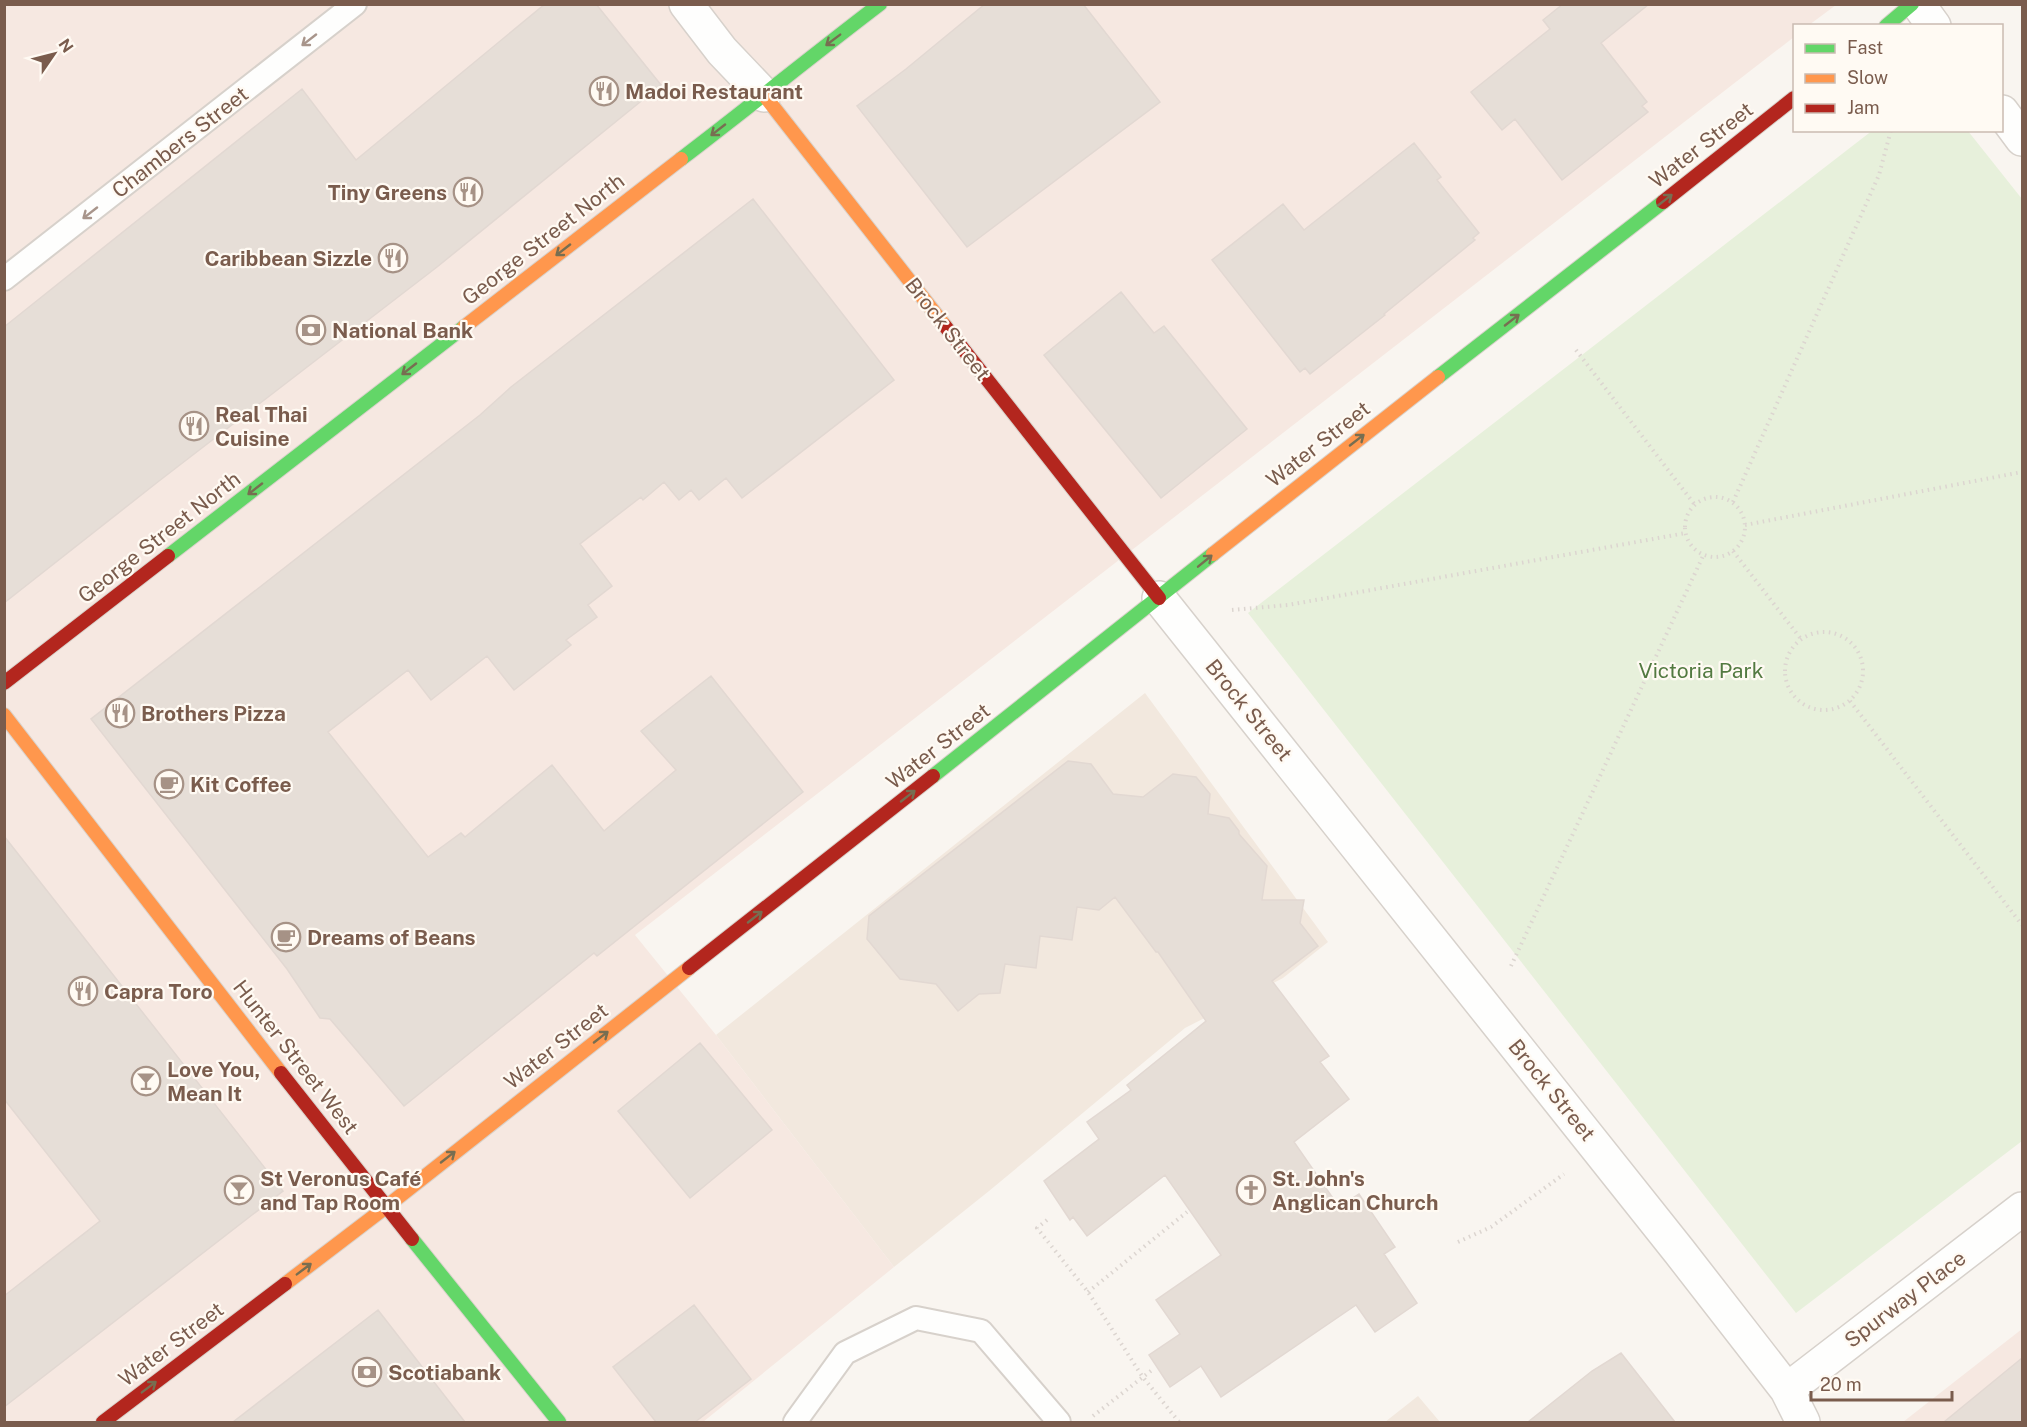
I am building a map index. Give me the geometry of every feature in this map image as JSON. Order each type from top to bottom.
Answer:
[{"type":"main road","name":"George Street North","points":[[4,683],[880,4]]},
{"type":"main road","points":[[1888,24],[1912,4]]},
{"type":"main road","name":"Brock Street","points":[[764,95],[1159,598]]},
{"type":"main road","name":"Water Street","points":[[103,1422],[386,1207],[1159,598],[1310,476],[1572,274],[1793,99]]},
{"type":"main road","name":"Hunter Street West","points":[[4,714],[386,1207],[559,1422]]},
{"type":"street","name":"Brock Street","points":[[686,4],[722,51],[764,95]]},
{"type":"street","points":[[1918,4],[1933,24]]},
{"type":"street","points":[[2003,115],[2022,139]]},
{"type":"street","name":"Brock Street","points":[[1159,598],[1599,1149],[1787,1390],[1803,1422]]},
{"type":"street","name":"Spurway Place","points":[[1787,1390],[2022,1209]]},
{"type":"lane","name":"Chambers Street","points":[[4,279],[355,4]]},
{"type":"lane","points":[[795,1422],[845,1353],[916,1318],[981,1331],[1059,1422]]},
{"type":"path","points":[[1732,502],[1879,176],[1890,132]]},
{"type":"path","points":[[1576,350],[1695,505]]},
{"type":"path","points":[[1744,525],[2022,472]]},
{"type":"path","points":[[1713,497],[1724,498],[1739,509],[1744,525],[1743,539],[1733,551],[1718,556],[1704,554],[1689,542],[1685,523],[1688,513],[1695,505],[1703,499],[1713,497]]},
{"type":"path","points":[[1232,610],[1288,605],[1686,533]]},
{"type":"path","points":[[1733,551],[1801,639]]},
{"type":"path","points":[[1511,966],[1704,554]]},
{"type":"path","points":[[1820,632],[1839,634],[1856,647],[1863,665],[1861,685],[1850,701],[1831,710],[1810,708],[1793,696],[1785,676],[1788,655],[1801,639],[1820,632]]},
{"type":"path","points":[[1850,701],[2022,925]]},
{"type":"path","points":[[1458,1242],[1491,1227],[1599,1149]]},
{"type":"path","points":[[1088,1292],[1187,1212]]},
{"type":"path","points":[[1047,1220],[1038,1228],[1088,1292],[1142,1376],[1179,1422]]},
{"type":"path","points":[[1085,1422],[1152,1370]]},
{"type":"shaded area","points":[[5,5],[1836,5],[1810,24],[1793,24],[1793,38],[635,935],[716,1035],[894,1267],[703,1422],[5,1422]]},
{"type":"shaded area","points":[[1145,693],[1328,942],[1283,978],[1185,1028],[894,1267],[716,1035]]},
{"type":"shaded area","points":[[2022,1329],[2022,1422],[1903,1422]]},
{"type":"shaded area","points":[[1418,1396],[1440,1422],[1385,1422]]},
{"type":"green space","name":"Victoria Park","points":[[1870,132],[1969,132],[2022,199],[2022,1141],[1796,1313],[1248,613]]},
{"type":"building","points":[[545,4],[596,4],[661,85],[437,267],[4,603],[4,327],[302,89],[356,160]]},
{"type":"building","points":[[985,4],[1083,4],[1160,102],[967,247],[857,106]]},
{"type":"building","points":[[1563,4],[1649,4],[1601,43],[1647,102],[1642,106],[1648,112],[1562,180],[1515,119],[1502,130],[1471,92],[1550,29],[1543,20]]},
{"type":"building","points":[[1414,143],[1441,177],[1437,180],[1479,233],[1473,238],[1475,240],[1310,374],[1305,368],[1300,372],[1212,260],[1283,204],[1304,230]]},
{"type":"building","points":[[753,199],[894,380],[742,498],[726,478],[699,500],[691,490],[679,500],[664,482],[643,500],[641,497],[580,544],[612,586],[588,605],[597,617],[566,640],[571,645],[514,690],[487,656],[431,700],[408,670],[328,732],[428,857],[461,833],[465,837],[552,765],[604,831],[676,770],[641,731],[711,676],[803,792],[597,956],[594,953],[404,1106],[330,1019],[320,1018],[287,969],[91,719]]},
{"type":"building","points":[[1121,292],[1154,333],[1164,326],[1247,429],[1161,498],[1044,355]]},
{"type":"building","points":[[1068,761],[1091,764],[1113,794],[1143,797],[1173,774],[1196,777],[1210,794],[1208,814],[1229,818],[1239,834],[1267,866],[1262,900],[1304,900],[1300,923],[1318,946],[1272,981],[1329,1056],[1320,1062],[1349,1099],[1294,1142],[1339,1207],[1359,1194],[1395,1247],[1384,1254],[1417,1303],[1375,1332],[1356,1305],[1221,1397],[1201,1366],[1170,1387],[1149,1355],[1180,1334],[1156,1300],[1221,1255],[1165,1175],[1087,1236],[1073,1217],[1070,1220],[1044,1181],[1099,1139],[1087,1122],[1131,1090],[1127,1085],[1206,1021],[1158,952],[1115,897],[1099,910],[1077,907],[1072,940],[1040,936],[1036,968],[1005,964],[1000,993],[979,994],[958,1011],[936,984],[900,979],[867,939],[869,916]]},
{"type":"building","points":[[4,836],[283,1191],[4,1407],[4,1296],[100,1221],[4,1099]]},
{"type":"building","points":[[700,1043],[772,1130],[690,1198],[618,1111]]},
{"type":"building","points":[[694,1305],[751,1379],[695,1422],[656,1422],[613,1367]]},
{"type":"building","points":[[378,1310],[465,1422],[233,1422]]},
{"type":"building","points":[[1621,1353],[1675,1422],[1528,1422],[1592,1371]]},
{"type":"building","points":[[2022,1358],[2022,1422],[1944,1422]]},
{"type":"traffic: fast","points":[[681,159],[880,4]]},
{"type":"traffic: fast","points":[[1888,24],[1912,4]]},
{"type":"traffic: fast","points":[[1438,377],[1663,202]]},
{"type":"traffic: fast","points":[[168,556],[464,327]]},
{"type":"traffic: fast","points":[[933,776],[1213,554]]},
{"type":"traffic: fast","points":[[412,1239],[559,1422]]},
{"type":"traffic: slow","points":[[764,95],[945,326]]},
{"type":"traffic: slow","points":[[464,327],[681,159]]},
{"type":"traffic: slow","points":[[1213,554],[1438,377]]},
{"type":"traffic: slow","points":[[4,715],[281,1073]]},
{"type":"traffic: slow","points":[[285,1284],[689,968]]},
{"type":"traffic: jam","points":[[1663,202],[1793,99]]},
{"type":"traffic: jam","points":[[945,326],[1159,598]]},
{"type":"traffic: jam","points":[[4,683],[168,556]]},
{"type":"traffic: jam","points":[[689,968],[933,776]]},
{"type":"traffic: jam","points":[[281,1073],[412,1239]]},
{"type":"traffic: jam","points":[[103,1422],[285,1284]]},
{"type":"place","name":"Madoi Restaurant","points":[[604,91]]},
{"type":"place","name":"Tiny Greens","points":[[468,192]]},
{"type":"place","name":"Caribbean Sizzle","points":[[393,258]]},
{"type":"place","name":"National Bank","points":[[311,330]]},
{"type":"place","name":"Real Thai Cuisine","points":[[194,426]]},
{"type":"place","name":"Brothers Pizza","points":[[120,713]]},
{"type":"place","name":"Kit Coffee","points":[[169,784]]},
{"type":"place","name":"Dreams of Beans","points":[[286,937]]},
{"type":"place","name":"Capra Toro","points":[[83,991]]},
{"type":"place","name":"Love You, Mean It","points":[[146,1081]]},
{"type":"place","name":"St Veronus Café and Tap Room","points":[[239,1190]]},
{"type":"place","name":"St. John's Anglican Church","points":[[1251,1190]]},
{"type":"place","name":"Scotiabank","points":[[367,1372]]}]
